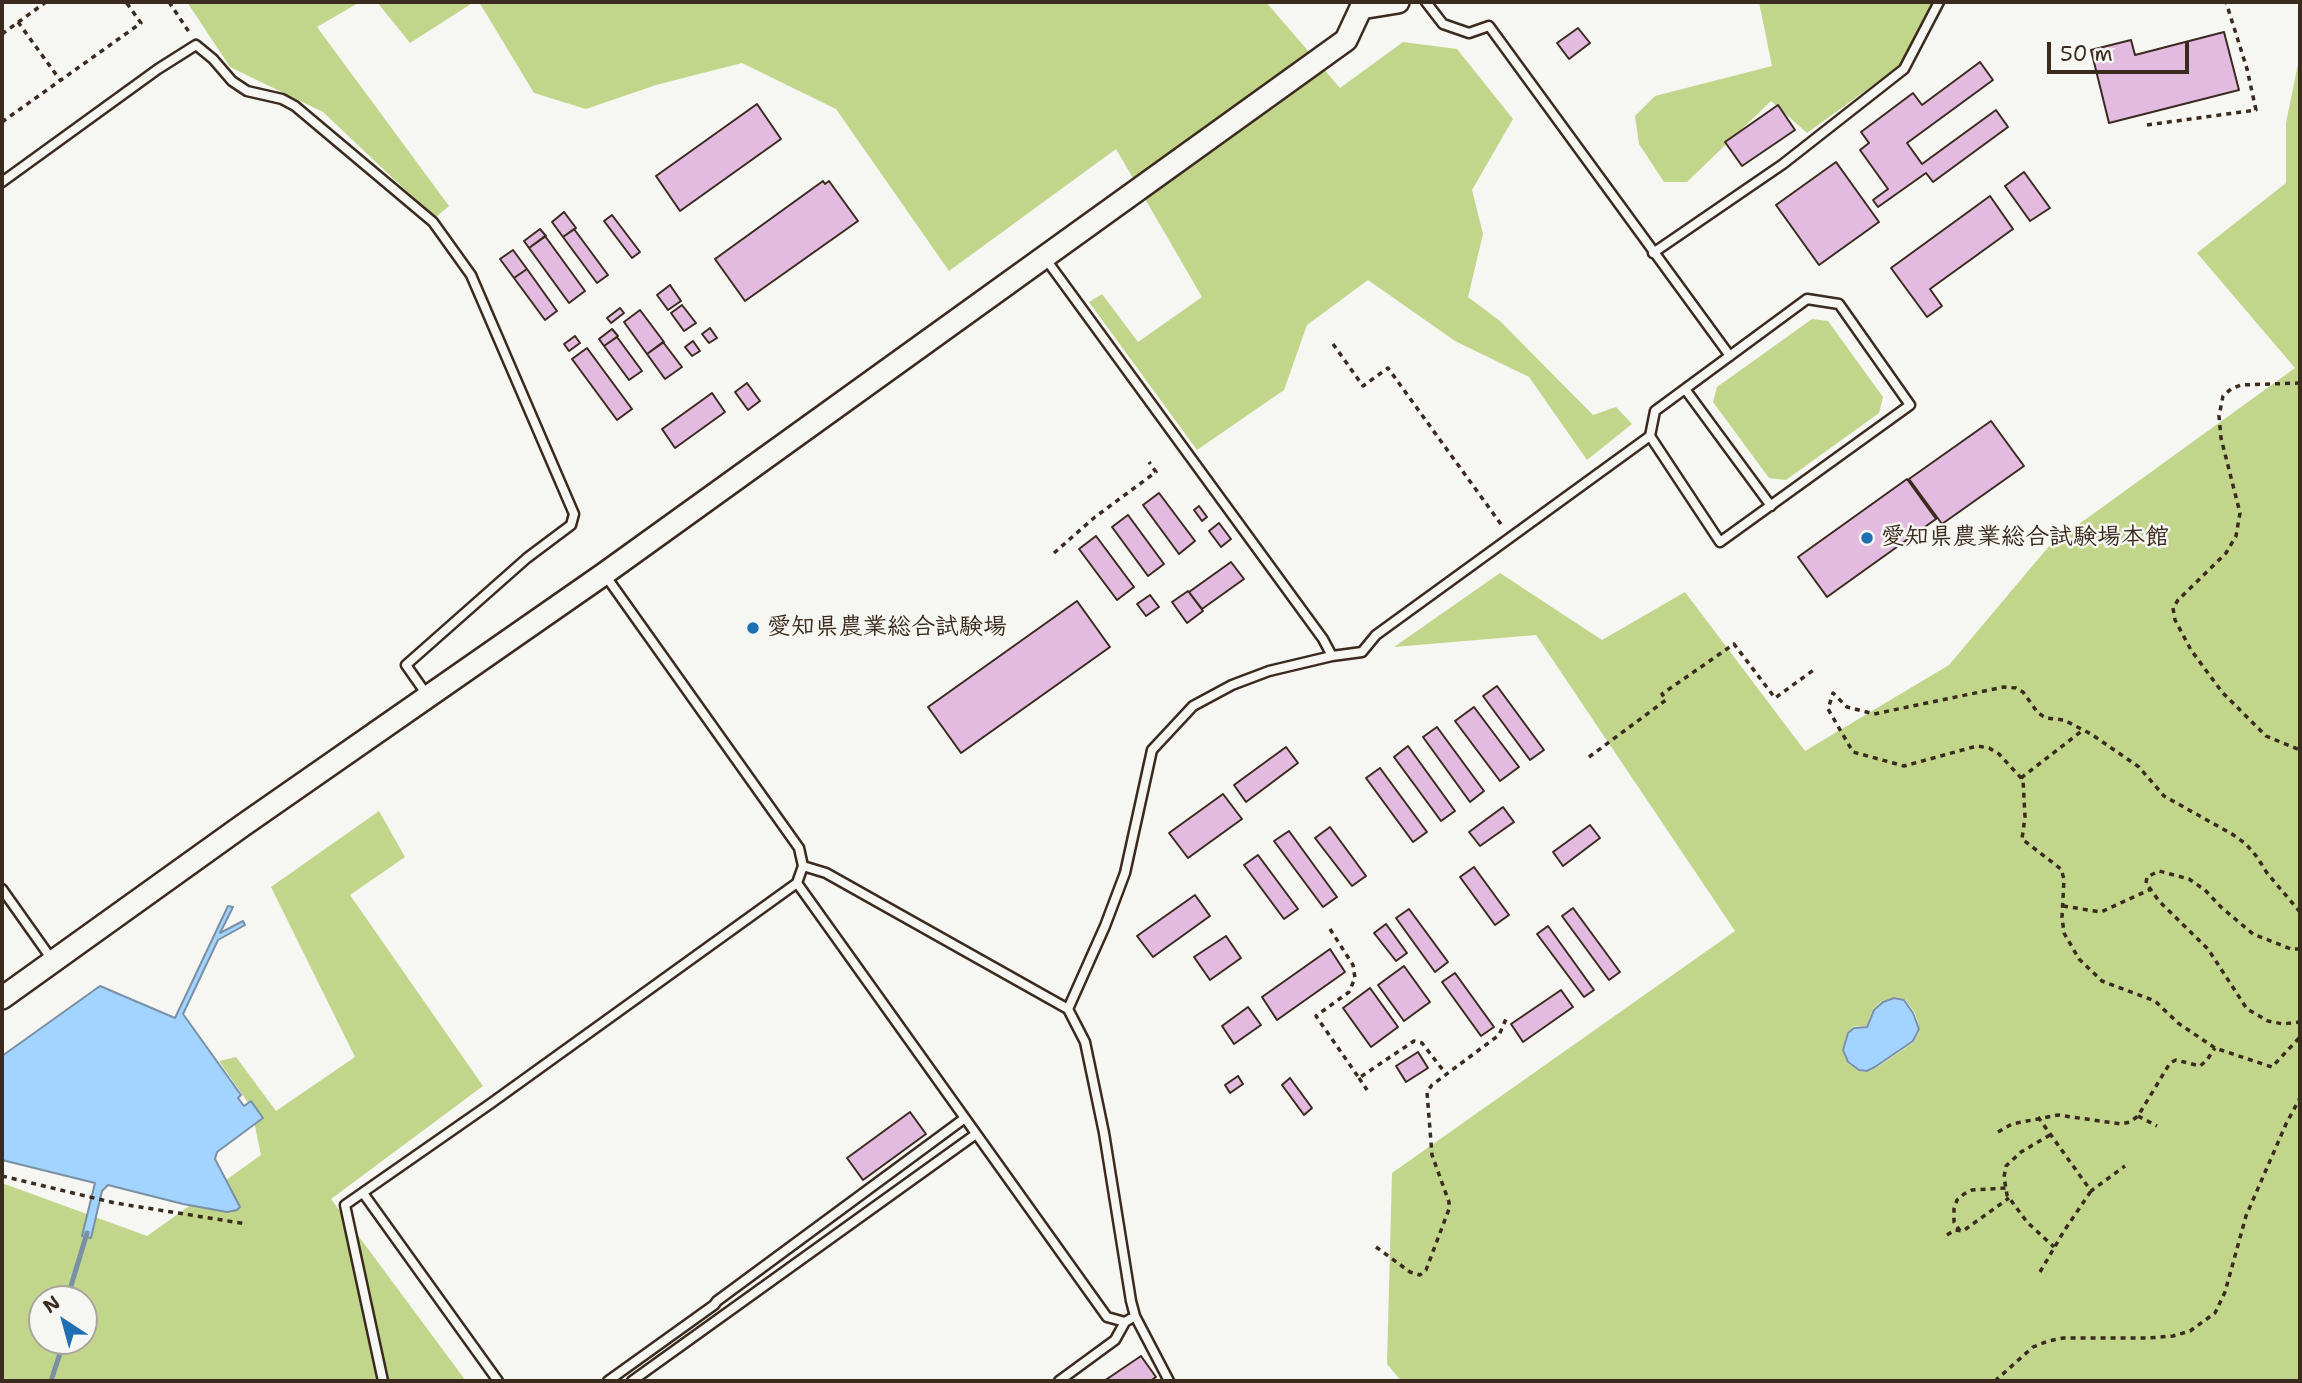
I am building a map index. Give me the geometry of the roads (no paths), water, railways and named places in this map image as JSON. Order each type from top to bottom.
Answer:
[{"type":"street","points":[[2,998],[242,826],[604,575],[1346,40],[1355,5],[1398,2]]},
{"type":"lane","points":[[1426,2],[1443,24],[1469,33],[1489,26],[1730,356]]},
{"type":"lane","points":[[1653,253],[1783,164],[1904,69],[1939,2]]},
{"type":"lane","points":[[2,182],[158,69],[196,45],[213,59],[232,81],[247,91],[282,99],[295,106],[433,222],[471,275],[574,514],[571,525],[527,558],[406,665],[429,697]]},
{"type":"lane","points":[[1044,256],[1323,639],[1332,656]]},
{"type":"lane","points":[[1069,1009],[1125,873],[1152,750],[1193,706],[1232,684],[1269,671],[1362,652],[1376,635],[1650,436],[1655,411],[1807,299],[1839,304],[1910,405],[1720,542],[1650,436]]},
{"type":"lane","points":[[1685,389],[1771,506]]},
{"type":"lane","points":[[383,1381],[345,1205],[797,883],[803,866],[799,848],[604,575]]},
{"type":"lane","points":[[803,866],[826,873],[1069,1009],[1085,1042],[1104,1133],[1130,1301],[1169,1381]]},
{"type":"lane","points":[[797,883],[1107,1317],[1125,1321]]},
{"type":"lane","points":[[2,889],[53,961]]},
{"type":"lane","points":[[608,1381],[714,1306],[717,1301],[965,1118]]},
{"type":"lane","points":[[632,1381],[976,1134]]},
{"type":"lane","points":[[363,1193],[498,1381]]},
{"type":"lane","points":[[1059,1381],[1115,1340],[1125,1321],[1135,1316]]},
{"type":"water","points":[[228,906],[233,907],[220,933],[243,921],[245,925],[218,940],[183,1014],[241,1095],[238,1098],[244,1106],[251,1101],[263,1118],[217,1152],[215,1159],[240,1207],[227,1212],[108,1185],[102,1191],[91,1238],[82,1236],[95,1183],[2,1160],[2,1056],[100,986],[175,1018]]},
{"type":"water","points":[[1894,998],[1904,1000],[1919,1029],[1913,1041],[1875,1067],[1867,1071],[1859,1070],[1848,1062],[1843,1050],[1848,1033],[1854,1028],[1867,1027],[1874,1010],[1883,1002]]},
{"type":"waterway","points":[[71,1285],[87,1233]]},
{"type":"waterway","points":[[51,1381],[59,1355]]},
{"type":"place","name":"愛知県農業総合試験場本館","points":[[1867,538]]},
{"type":"place","name":"愛知県農業総合試験場","points":[[753,628]]}]
